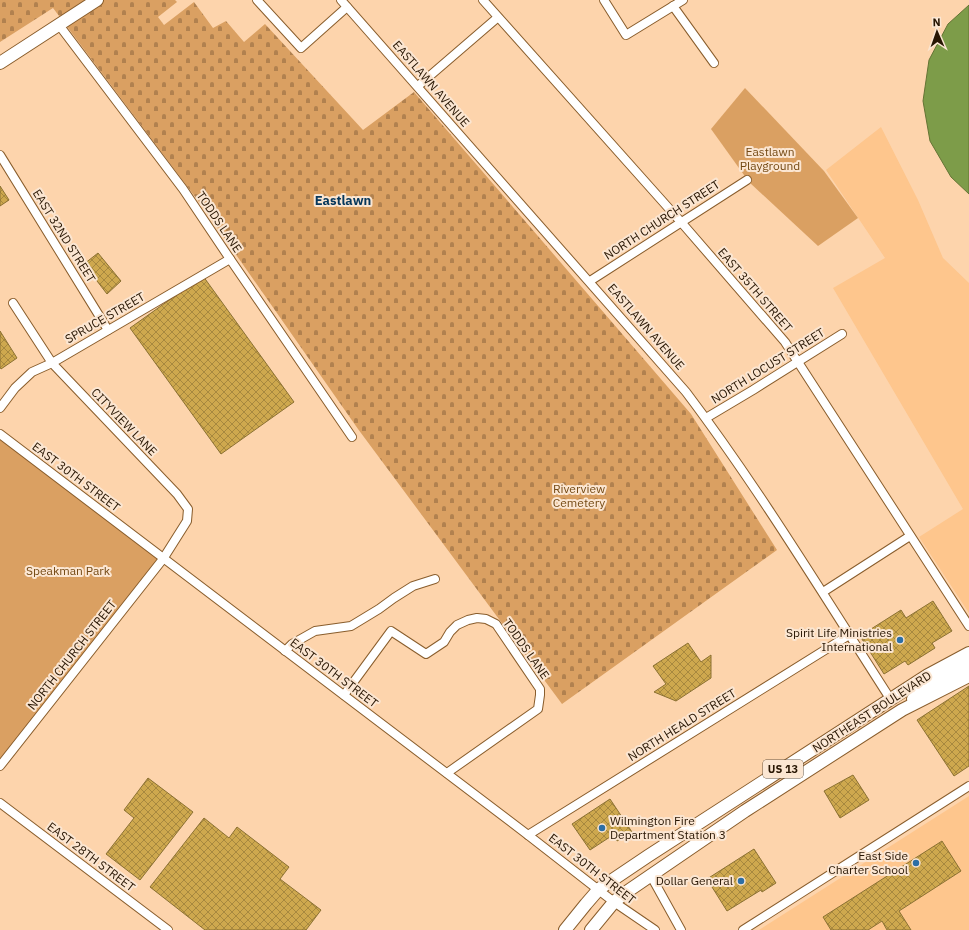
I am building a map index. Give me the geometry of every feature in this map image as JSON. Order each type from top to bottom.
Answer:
[{"type":"main road","points":[[0,62],[97,0]]},
{"type":"main road","name":"NORTHEAST BOULEVARD","points":[[565,930],[600,889],[661,847],[928,675],[969,653]]},
{"type":"main road","points":[[902,710],[910,701],[927,687],[969,665]]},
{"type":"main road","name":"US 13","points":[[591,930],[614,902],[746,811],[902,710],[969,676]]},
{"type":"street","points":[[257,0],[301,48],[344,3]]},
{"type":"street","name":"EAST 35TH STREET","points":[[483,0],[497,18],[681,222],[785,342],[969,626]]},
{"type":"street","points":[[604,0],[626,35],[683,0]]},
{"type":"street","name":"EASTLAWN AVENUE","points":[[344,3],[686,392],[706,418],[823,592],[891,700]]},
{"type":"street","points":[[673,6],[714,63]]},
{"type":"street","points":[[418,86],[497,18]]},
{"type":"street","name":"TODDS LANE","points":[[58,25],[183,188],[352,437]]},
{"type":"street","name":"EAST 32ND STREET","points":[[0,156],[108,330]]},
{"type":"street","name":"NORTH CHURCH STREET","points":[[590,281],[747,180]]},
{"type":"street","name":"SPRUCE STREET","points":[[0,408],[15,388],[32,372],[52,363],[230,259]]},
{"type":"street","name":"CITYVIEW LANE","points":[[13,303],[52,363],[177,494],[188,509],[187,521],[163,559]]},
{"type":"street","name":"NORTH LOCUST STREET","points":[[706,418],[842,334]]},
{"type":"street","name":"EAST 30TH STREET","points":[[0,434],[600,889],[614,902],[655,930]]},
{"type":"street","points":[[823,592],[910,536]]},
{"type":"street","name":"NORTH CHURCH STREET","points":[[0,766],[163,559]]},
{"type":"street","points":[[285,651],[292,644],[316,631],[351,626],[380,609],[413,586],[435,579]]},
{"type":"street","name":"TODDS LANE","points":[[344,695],[390,631],[426,654],[444,642],[450,632],[457,625],[468,620],[481,618],[496,624],[540,689],[538,709],[447,773]]},
{"type":"street","name":"NORTH HEALD STREET","points":[[528,835],[849,635]]},
{"type":"street","points":[[743,930],[969,786]]},
{"type":"street","name":"EAST 28TH STREET","points":[[0,803],[168,930]]},
{"type":"street","points":[[651,876],[681,930]]},
{"type":"shaded area","points":[[969,5],[969,194],[951,177],[930,141],[923,101],[929,60],[948,24]]},
{"type":"shaded area","points":[[881,127],[918,200],[943,258],[969,283],[969,613],[919,537],[963,509],[833,288],[885,258],[826,170]]},
{"type":"shaded area","name":"East Side Charter School","points":[[969,796],[969,930],[759,930]]},
{"type":"green space","name":"Riverview Cemetery","points":[[0,0],[175,0],[177,2],[158,17],[164,25],[194,2],[213,28],[226,21],[244,42],[265,24],[363,130],[414,92],[691,414],[777,550],[562,704],[358,429],[202,206],[53,8],[0,42]]},
{"type":"green space","name":"Eastlawn Playground","points":[[745,88],[824,171],[858,218],[818,246],[749,182],[711,129]]},
{"type":"green space","name":"Speakman Park","points":[[0,434],[163,559],[0,766]]},
{"type":"building","points":[[0,186],[9,200],[0,206]]},
{"type":"building","points":[[98,253],[121,281],[107,294],[84,264]]},
{"type":"building","points":[[203,276],[294,402],[221,454],[130,328]]},
{"type":"building","points":[[0,331],[17,358],[1,369],[0,367]]},
{"type":"building","name":"Spirit Life Ministries International","points":[[933,601],[952,631],[932,643],[935,648],[908,665],[905,661],[884,674],[860,636],[901,610],[906,618]]},
{"type":"building","points":[[688,643],[701,662],[711,655],[711,678],[676,701],[654,692],[666,684],[653,666]]},
{"type":"building","points":[[969,686],[969,766],[954,776],[917,720]]},
{"type":"building","points":[[853,775],[869,800],[840,818],[824,791]]},
{"type":"building","points":[[148,778],[193,812],[140,880],[106,854],[134,818],[124,810]]},
{"type":"building","name":"Wilmington Fire Department Station 3","points":[[610,799],[632,832],[617,841],[613,835],[590,850],[572,824]]},
{"type":"building","points":[[204,818],[229,838],[237,827],[289,867],[280,879],[321,910],[306,930],[205,930],[150,887]]},
{"type":"building","name":"East Side Charter School","points":[[942,841],[961,871],[899,911],[911,930],[887,930],[882,921],[868,930],[831,930],[823,917]]},
{"type":"building","name":"Dollar General","points":[[754,849],[776,883],[762,892],[761,890],[727,911],[707,879]]},
{"type":"place","name":"Spirit Life Ministries International","points":[[900,640]]},
{"type":"place","name":"Wilmington Fire Department Station 3","points":[[602,828]]},
{"type":"place","name":"East Side Charter School","points":[[916,863]]},
{"type":"place","name":"Dollar General","points":[[741,881]]},
{"type":"district","name":"Eastlawn","points":[[343,200]]}]
